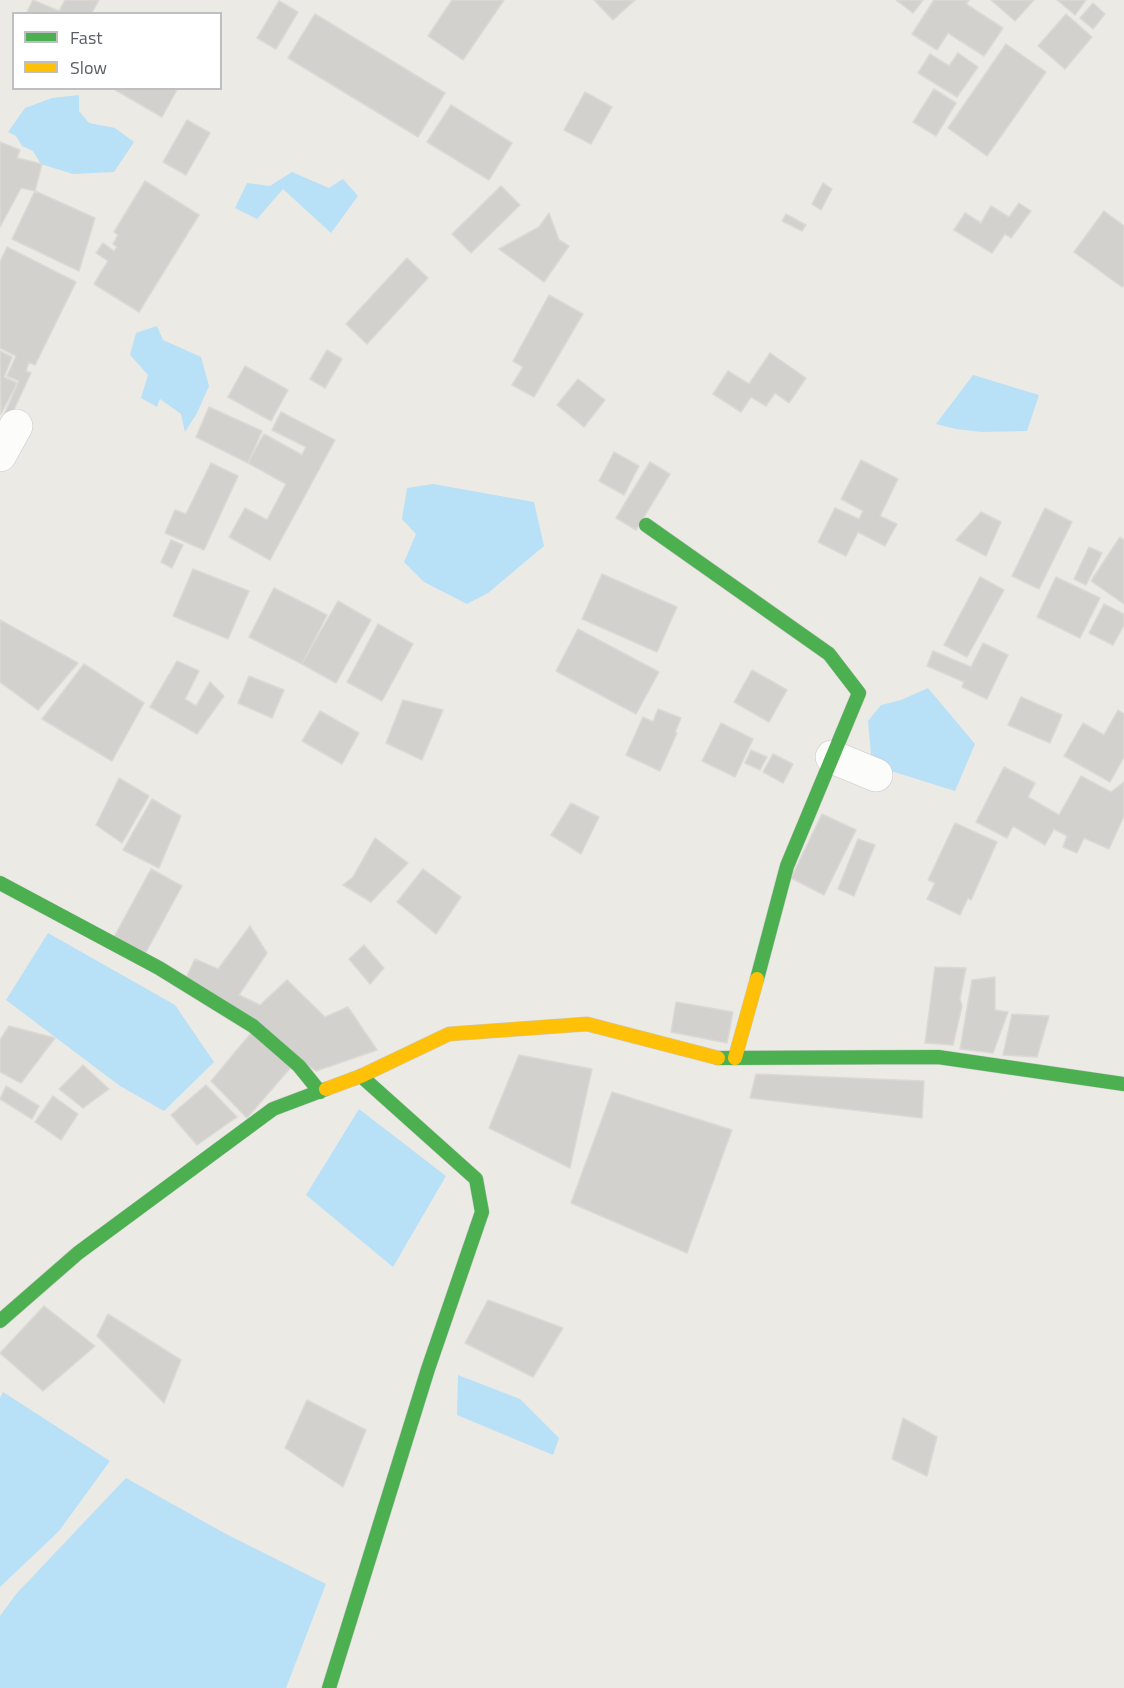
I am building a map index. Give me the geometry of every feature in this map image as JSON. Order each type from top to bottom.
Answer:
[{"type":"street","points":[[0,455],[16,426]]},
{"type":"street","points":[[646,525],[829,654],[859,693],[787,866],[735,1058]]},
{"type":"street","points":[[832,757],[876,775]]},
{"type":"street","points":[[0,883],[159,968],[254,1026],[299,1066],[320,1092]]},
{"type":"street","points":[[0,1321],[78,1253],[273,1108],[361,1076],[449,1034],[587,1024],[714,1058],[938,1057],[1124,1084]]},
{"type":"street","points":[[329,1688],[425,1380],[482,1212],[476,1179],[361,1076]]},
{"type":"water","points":[[79,95],[79,111],[89,123],[115,128],[134,142],[114,172],[73,174],[41,164],[33,151],[22,146],[16,136],[8,132],[25,108],[52,98]]},
{"type":"water","points":[[292,172],[329,188],[343,179],[358,196],[331,233],[283,189],[257,219],[235,208],[247,183],[270,186]]},
{"type":"water","points":[[157,326],[163,340],[201,357],[209,386],[197,413],[185,432],[181,414],[160,399],[157,407],[141,398],[148,375],[130,355],[136,333]]},
{"type":"water","points":[[973,375],[1039,395],[1027,431],[982,432],[936,424]]},
{"type":"water","points":[[433,484],[534,502],[544,546],[488,593],[467,604],[424,582],[404,562],[416,534],[402,519],[407,488]]},
{"type":"water","points":[[928,688],[975,744],[955,791],[872,765],[868,721],[881,705],[901,700]]},
{"type":"water","points":[[48,933],[175,1005],[214,1062],[164,1111],[120,1086],[6,1000]]},
{"type":"water","points":[[359,1109],[446,1176],[393,1267],[306,1195]]},
{"type":"water","points":[[458,1375],[520,1399],[559,1438],[553,1455],[457,1415]]},
{"type":"water","points":[[3,1392],[110,1461],[59,1531],[0,1587],[0,1398]]},
{"type":"water","points":[[126,1478],[226,1534],[326,1584],[286,1688],[0,1688],[0,1616],[17,1593]]},
{"type":"building","points":[[33,0],[59,11],[65,0],[99,0],[92,12],[27,12]]},
{"type":"building","points":[[452,0],[504,0],[463,60],[428,36]]},
{"type":"building","points":[[594,0],[635,0],[613,20]]},
{"type":"building","points":[[896,0],[923,0],[913,13]]},
{"type":"building","points":[[934,0],[969,0],[966,4],[1003,28],[984,56],[948,33],[937,50],[912,34]]},
{"type":"building","points":[[991,0],[1034,0],[1015,21]]},
{"type":"building","points":[[1057,0],[1086,0],[1075,15]]},
{"type":"building","points":[[279,1],[298,12],[276,49],[257,38]]},
{"type":"building","points":[[1093,3],[1105,14],[1093,29],[1080,18]]},
{"type":"building","points":[[315,14],[445,93],[418,137],[288,58]]},
{"type":"building","points":[[1066,14],[1092,37],[1065,69],[1038,46]]},
{"type":"building","points":[[1006,44],[1046,72],[987,156],[948,128]]},
{"type":"building","points":[[958,53],[978,67],[957,97],[918,73],[930,54],[949,66]]},
{"type":"building","points":[[934,89],[956,103],[936,136],[913,122]]},
{"type":"building","points":[[115,90],[177,90],[162,117]]},
{"type":"building","points":[[585,92],[612,107],[591,144],[564,130]]},
{"type":"building","points":[[451,105],[512,143],[489,180],[427,142]]},
{"type":"building","points":[[187,120],[210,133],[186,175],[163,162]]},
{"type":"building","points":[[0,142],[20,150],[17,158],[42,164],[35,191],[21,188],[0,227]]},
{"type":"building","points":[[145,181],[199,215],[139,312],[94,284],[108,261],[96,253],[103,243],[114,251],[117,247],[113,244],[118,235],[114,232]]},
{"type":"building","points":[[823,183],[832,189],[821,210],[812,204]]},
{"type":"building","points":[[501,186],[520,205],[471,253],[452,234]]},
{"type":"building","points":[[35,191],[95,218],[79,271],[12,239]]},
{"type":"building","points":[[1019,203],[1031,211],[1011,238],[1005,234],[992,253],[954,230],[965,213],[981,223],[991,206],[1009,217]]},
{"type":"building","points":[[1104,211],[1124,226],[1124,285],[1122,287],[1074,252]]},
{"type":"building","points":[[549,213],[559,240],[569,246],[544,282],[499,249],[539,227]]},
{"type":"building","points":[[786,214],[806,225],[802,231],[782,221]]},
{"type":"building","points":[[7,247],[76,282],[35,365],[29,362],[26,371],[31,373],[9,420],[3,417],[19,381],[7,376],[16,356],[0,348],[0,262]]},
{"type":"building","points":[[407,258],[428,278],[367,344],[346,324]]},
{"type":"building","points":[[549,295],[583,314],[534,397],[512,385],[523,367],[513,361]]},
{"type":"building","points":[[327,350],[342,359],[325,388],[310,379]]},
{"type":"building","points":[[0,351],[12,357],[4,377],[17,383],[1,414]]},
{"type":"building","points":[[770,353],[806,378],[789,403],[775,393],[766,406],[751,397],[741,412],[713,394],[728,371],[749,384]]},
{"type":"building","points":[[245,366],[288,390],[271,421],[228,397]]},
{"type":"building","points":[[578,379],[605,400],[584,427],[557,405]]},
{"type":"building","points":[[209,407],[262,431],[248,463],[196,437]]},
{"type":"building","points":[[281,412],[335,440],[270,560],[229,537],[245,508],[267,520],[286,484],[248,463],[264,434],[302,455],[306,447],[272,430]]},
{"type":"building","points":[[614,452],[639,466],[624,495],[599,481]]},
{"type":"building","points":[[861,460],[898,479],[880,516],[897,524],[885,546],[858,532],[846,556],[818,542],[835,508],[859,519],[863,511],[841,499]]},
{"type":"building","points":[[650,462],[670,474],[636,530],[616,518]]},
{"type":"building","points":[[211,463],[238,476],[204,550],[165,533],[175,510],[186,514]]},
{"type":"building","points":[[1045,508],[1072,522],[1039,589],[1012,576]]},
{"type":"building","points":[[981,512],[1001,522],[986,556],[956,540]]},
{"type":"building","points":[[1120,537],[1124,540],[1124,604],[1091,581]]},
{"type":"building","points":[[171,540],[183,545],[172,568],[161,562]]},
{"type":"building","points":[[1089,547],[1102,553],[1086,585],[1074,579]]},
{"type":"building","points":[[193,569],[249,591],[228,639],[173,616]]},
{"type":"building","points":[[602,574],[677,607],[657,652],[582,619]]},
{"type":"building","points":[[980,577],[1004,590],[967,657],[944,645]]},
{"type":"building","points":[[1056,577],[1100,598],[1080,638],[1037,617]]},
{"type":"building","points":[[274,588],[327,615],[302,664],[249,637]]},
{"type":"building","points":[[338,601],[371,620],[336,683],[302,664]]},
{"type":"building","points":[[1104,604],[1124,614],[1124,625],[1113,645],[1089,633]]},
{"type":"building","points":[[0,620],[78,663],[38,710],[0,682]]},
{"type":"building","points":[[378,624],[413,644],[382,701],[347,682]]},
{"type":"building","points":[[578,629],[659,672],[636,714],[556,671]]},
{"type":"building","points":[[983,643],[1008,655],[987,699],[962,687],[964,682],[927,666],[933,651],[971,667]]},
{"type":"building","points":[[177,661],[199,671],[185,699],[196,706],[210,682],[224,696],[197,734],[150,707]]},
{"type":"building","points":[[84,664],[144,703],[112,761],[42,719]]},
{"type":"building","points":[[752,670],[787,690],[769,722],[734,702]]},
{"type":"building","points":[[249,676],[284,690],[272,718],[238,703]]},
{"type":"building","points":[[1021,697],[1062,715],[1050,743],[1008,725]]},
{"type":"building","points":[[403,700],[443,710],[422,760],[386,743]]},
{"type":"building","points":[[658,709],[681,718],[675,732],[677,733],[660,771],[626,755],[643,717],[653,722]]},
{"type":"building","points":[[1118,710],[1124,714],[1124,757],[1110,782],[1064,756],[1083,723],[1104,735]]},
{"type":"building","points":[[320,711],[359,733],[342,764],[302,741]]},
{"type":"building","points":[[721,723],[753,739],[735,777],[702,761]]},
{"type":"building","points":[[751,750],[767,757],[760,770],[745,763]]},
{"type":"building","points":[[773,754],[793,764],[783,783],[763,772]]},
{"type":"building","points":[[1004,767],[1035,783],[1028,797],[1059,815],[1081,776],[1111,792],[1124,782],[1124,816],[1109,849],[1084,838],[1077,853],[1063,847],[1067,836],[1054,829],[1045,845],[1013,826],[1007,838],[976,822]]},
{"type":"building","points":[[119,778],[149,796],[122,843],[96,825]]},
{"type":"building","points":[[152,799],[181,816],[159,868],[123,850]]},
{"type":"building","points":[[571,803],[599,817],[581,854],[551,835]]},
{"type":"building","points":[[822,814],[856,830],[824,895],[791,878]]},
{"type":"building","points":[[955,823],[997,842],[971,900],[968,898],[960,915],[927,899],[935,883],[928,880]]},
{"type":"building","points":[[375,838],[408,863],[371,902],[343,885],[353,877]]},
{"type":"building","points":[[858,839],[875,845],[854,896],[838,889]]},
{"type":"building","points":[[151,869],[182,886],[145,954],[114,937]]},
{"type":"building","points":[[423,869],[461,897],[436,934],[397,902]]},
{"type":"building","points":[[250,926],[267,953],[239,995],[260,1005],[287,980],[325,1017],[348,1007],[377,1050],[316,1071],[185,980],[195,959],[218,969]]},
{"type":"building","points":[[364,945],[384,968],[370,984],[349,959]]},
{"type":"building","points":[[935,967],[966,968],[960,999],[962,1006],[953,1045],[925,1043]]},
{"type":"building","points":[[995,977],[995,1010],[1008,1012],[993,1053],[960,1049],[972,980]]},
{"type":"building","points":[[676,1002],[733,1012],[727,1043],[671,1032]]},
{"type":"building","points":[[1012,1014],[1049,1016],[1037,1057],[1003,1055]]},
{"type":"building","points":[[9,1026],[55,1038],[21,1083],[0,1072],[0,1040]]},
{"type":"building","points":[[252,1032],[292,1066],[247,1118],[211,1081]]},
{"type":"building","points":[[519,1055],[592,1069],[570,1168],[489,1128]]},
{"type":"building","points":[[83,1065],[109,1089],[83,1108],[59,1089]]},
{"type":"building","points":[[756,1074],[924,1081],[922,1118],[750,1098]]},
{"type":"building","points":[[206,1085],[237,1117],[197,1145],[171,1115]]},
{"type":"building","points":[[6,1086],[39,1106],[32,1119],[0,1099]]},
{"type":"building","points":[[612,1092],[732,1130],[687,1253],[571,1203]]},
{"type":"building","points":[[53,1096],[78,1114],[61,1140],[35,1122]]},
{"type":"building","points":[[488,1300],[563,1328],[533,1377],[465,1343]]},
{"type":"building","points":[[44,1306],[95,1346],[43,1391],[0,1353]]},
{"type":"building","points":[[108,1314],[181,1360],[164,1403],[97,1336]]},
{"type":"building","points":[[307,1400],[366,1430],[343,1487],[285,1448]]},
{"type":"building","points":[[903,1418],[937,1437],[927,1476],[892,1459]]},
{"type":"traffic: fast","points":[[646,525],[829,654],[859,693],[787,866],[757,979]]},
{"type":"traffic: fast","points":[[0,883],[159,968],[253,1026],[299,1066],[320,1092]]},
{"type":"traffic: fast","points":[[718,1058],[938,1057],[1124,1084]]},
{"type":"traffic: fast","points":[[329,1688],[428,1369],[482,1212],[476,1179],[361,1076]]},
{"type":"traffic: fast","points":[[0,1321],[78,1253],[273,1109],[326,1089]]},
{"type":"traffic: slow","points":[[735,1058],[757,979]]},
{"type":"traffic: slow","points":[[326,1089],[361,1076],[449,1034],[587,1024],[718,1058]]}]
